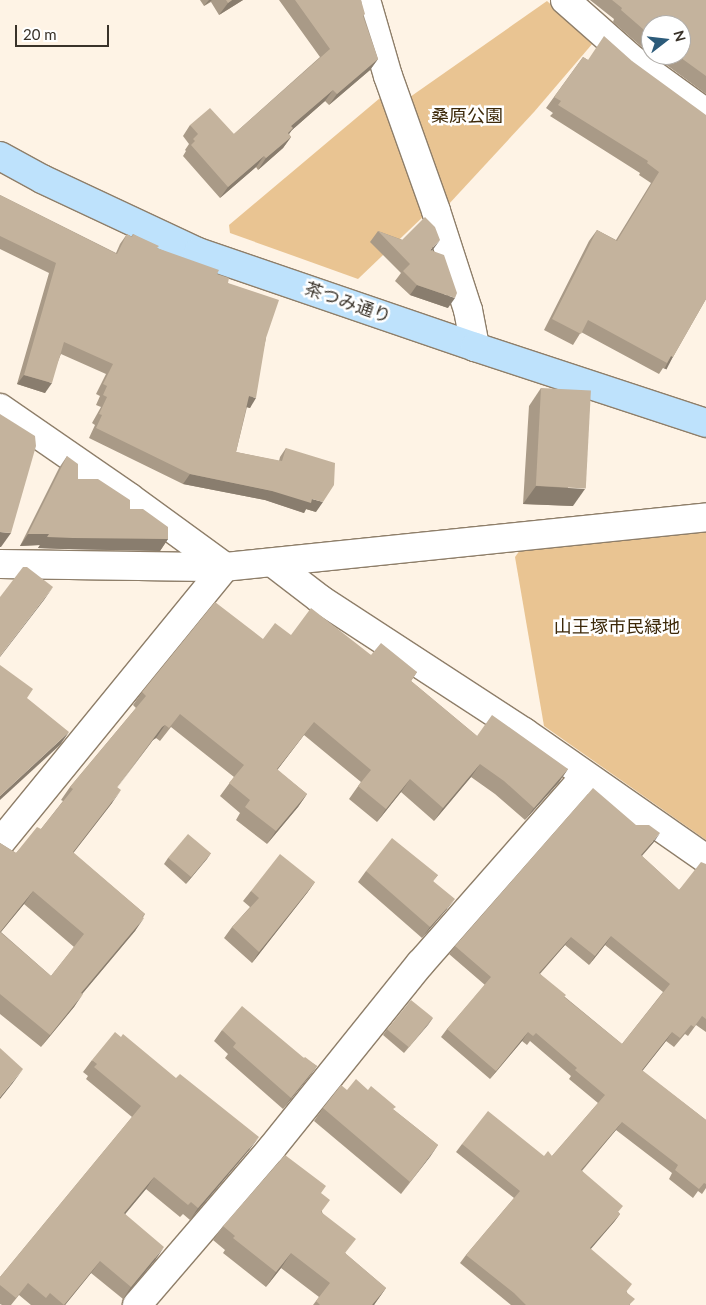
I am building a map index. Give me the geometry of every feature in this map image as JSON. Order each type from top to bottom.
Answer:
[{"type":"main road","name":"茶つみ通り","points":[[0,156],[42,179],[198,252],[475,347],[706,423]]},
{"type":"street","points":[[366,0],[388,76],[439,220],[468,310],[475,347]]},
{"type":"street","points":[[565,0],[634,60],[706,113]]},
{"type":"street","points":[[0,408],[129,496],[225,567]]},
{"type":"street","points":[[0,564],[225,567],[706,517]]},
{"type":"street","points":[[273,563],[320,599],[524,732],[706,859]]},
{"type":"street","points":[[0,844],[225,567]]},
{"type":"street","points":[[137,1305],[271,1149],[420,964],[585,776]]},
{"type":"green space","name":"桑原公園","points":[[547,1],[593,43],[534,112],[448,205],[410,97]]},
{"type":"green space","points":[[380,98],[388,100],[428,212],[358,279],[230,233],[229,225]]},
{"type":"green space","name":"山王塚市民緑地","points":[[706,528],[706,840],[544,726],[515,557],[523,546]]},
{"type":"building","points":[[295,0],[361,0],[365,14],[363,16],[378,59],[337,94],[333,90],[291,126],[293,128],[288,133],[291,137],[266,158],[264,156],[228,187],[191,145],[195,141],[193,139],[198,134],[190,125],[210,108],[234,134],[330,49]]},
{"type":"building","points":[[612,0],[706,0],[706,76],[691,65],[691,15],[641,15],[641,27],[621,10],[622,8]]},
{"type":"building","points":[[604,36],[632,61],[706,115],[706,299],[673,357],[671,356],[667,363],[588,320],[581,334],[552,319],[597,230],[617,241],[659,172],[647,163],[648,161],[558,105],[561,101],[554,97],[583,57],[588,60]]},
{"type":"building","points":[[0,195],[117,254],[127,234],[132,237],[133,234],[159,246],[157,248],[219,270],[217,274],[229,278],[228,283],[279,300],[266,338],[256,398],[249,396],[236,452],[282,461],[286,448],[335,463],[334,485],[323,502],[312,499],[311,503],[272,491],[190,474],[96,428],[102,415],[99,414],[107,397],[103,395],[107,386],[103,384],[113,364],[64,342],[52,383],[24,375],[56,263],[0,236]]},
{"type":"building","points":[[425,217],[435,227],[440,240],[430,250],[444,255],[457,293],[455,298],[417,285],[403,271],[410,264],[378,231],[402,240]]},
{"type":"building","points":[[541,388],[591,391],[586,488],[536,486]]},
{"type":"building","points":[[0,414],[35,436],[36,446],[11,533],[0,532]]},
{"type":"building","points":[[67,456],[78,464],[78,479],[98,479],[130,500],[130,509],[143,509],[168,527],[168,539],[73,538],[47,537],[49,534],[28,534]]},
{"type":"building","points":[[23,567],[27,567],[53,587],[0,656],[0,597]]},
{"type":"building","points":[[215,602],[263,639],[275,623],[291,635],[311,608],[371,655],[381,643],[417,672],[411,681],[477,736],[492,715],[568,769],[534,808],[504,781],[480,764],[443,808],[410,779],[386,809],[358,786],[371,770],[314,722],[277,769],[307,794],[276,831],[245,807],[250,800],[229,783],[244,765],[180,714],[169,728],[165,725],[162,727],[117,787],[121,790],[73,852],[145,914],[142,917],[144,918],[81,993],[83,994],[50,1035],[0,994],[0,932],[0,843],[16,853],[37,827],[41,829],[73,789],[70,787],[146,696],[142,692]],"holes":[[[33,891],[84,934],[51,976],[0,932]]]},
{"type":"building","points":[[0,665],[33,689],[27,698],[69,732],[0,796]]},
{"type":"building","points":[[593,788],[636,825],[649,825],[660,833],[641,855],[679,890],[701,862],[706,864],[706,1019],[702,1016],[694,1027],[691,1025],[680,1038],[672,1032],[642,1070],[706,1120],[706,1184],[704,1183],[699,1189],[675,1170],[678,1165],[622,1122],[581,1170],[623,1206],[618,1212],[620,1214],[590,1248],[632,1284],[626,1292],[635,1299],[629,1305],[526,1305],[514,1293],[466,1255],[520,1191],[462,1144],[488,1111],[544,1156],[548,1151],[552,1156],[605,1095],[536,1033],[533,1036],[528,1032],[496,1071],[447,1029],[491,977],[455,946]],"holes":[[[611,936],[670,984],[622,1044],[564,997],[566,995],[539,973],[571,937],[595,956]]]},
{"type":"building","points":[[188,834],[211,853],[191,877],[168,858]]},
{"type":"building","points":[[392,838],[438,875],[433,881],[455,899],[430,927],[366,871]]},
{"type":"building","points":[[280,854],[315,882],[259,952],[232,927],[259,898],[251,891]]},
{"type":"building","points":[[411,1000],[433,1018],[409,1047],[387,1030]]},
{"type":"building","points":[[242,1006],[304,1058],[317,1066],[291,1098],[233,1047],[236,1043],[222,1030]]},
{"type":"building","points":[[115,1032],[121,1037],[123,1034],[176,1078],[180,1074],[259,1137],[198,1208],[191,1202],[188,1205],[154,1177],[124,1213],[164,1247],[131,1287],[100,1261],[64,1305],[50,1293],[46,1298],[28,1283],[16,1298],[0,1285],[0,1277],[141,1106],[94,1067],[97,1064],[92,1060]]},
{"type":"building","points":[[0,1048],[23,1069],[0,1097]]},
{"type":"building","points":[[356,1079],[368,1090],[371,1086],[396,1107],[393,1109],[438,1145],[410,1182],[323,1108],[341,1085],[347,1090]]},
{"type":"building","points":[[285,1155],[326,1186],[321,1193],[330,1200],[321,1212],[356,1239],[345,1253],[386,1288],[372,1305],[320,1305],[316,1301],[330,1283],[291,1253],[276,1272],[233,1238],[235,1236],[223,1226]]}]
